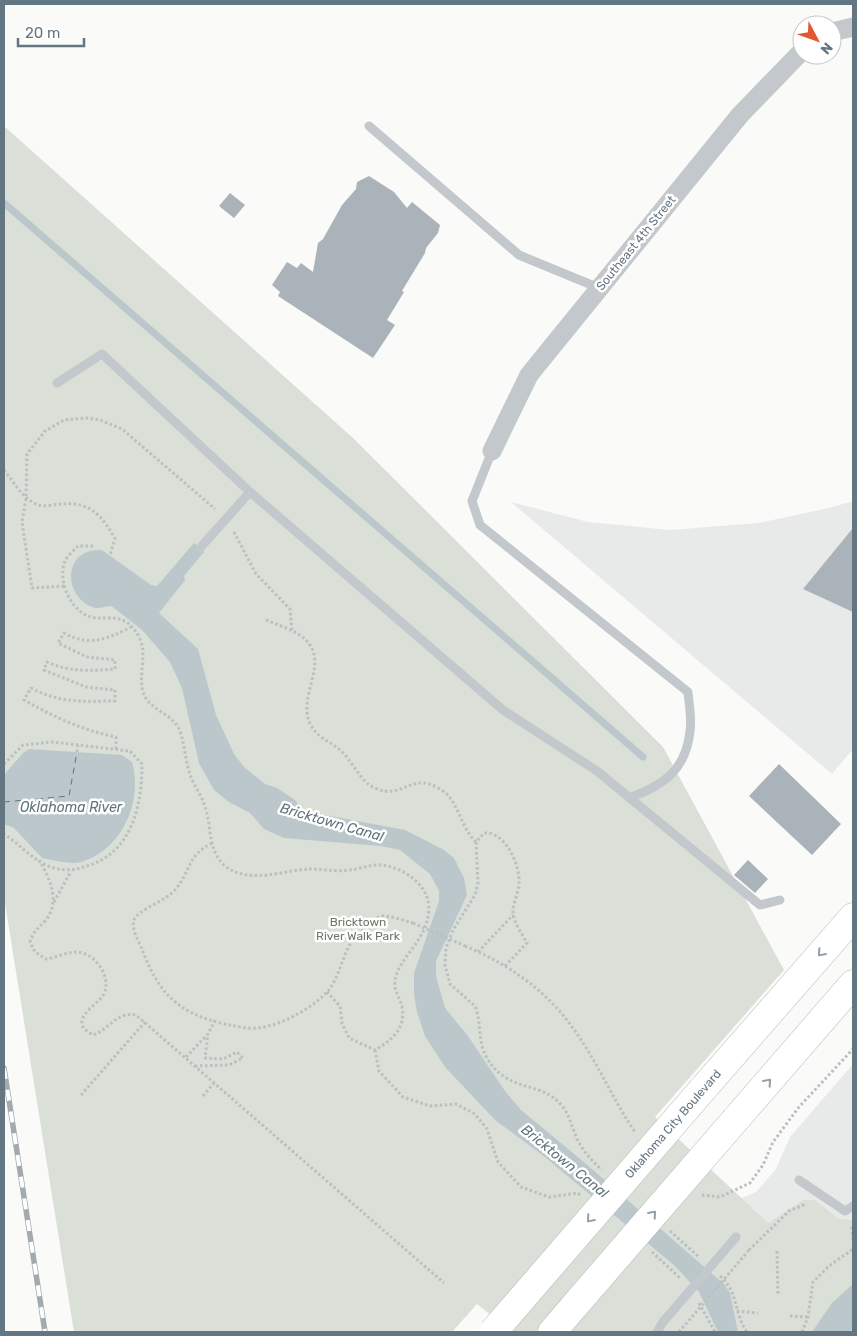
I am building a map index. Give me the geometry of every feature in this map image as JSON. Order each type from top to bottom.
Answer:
[{"type":"main road","name":"Oklahoma City Boulevard","points":[[493,1332],[853,917]]},
{"type":"main road","points":[[552,1332],[853,984]]},
{"type":"street","name":"Southeast 4th Street","points":[[492,451],[529,375],[740,115],[792,61]]},
{"type":"lane","points":[[369,126],[519,255],[599,288]]},
{"type":"lane","points":[[57,383],[102,354],[250,492],[503,710],[597,771],[760,905],[780,900]]},
{"type":"lane","points":[[492,451],[472,501],[480,525],[688,692],[690,731],[680,766],[654,789],[629,798]]},
{"type":"lane","points":[[200,548],[250,492]]},
{"type":"lane","points":[[799,1180],[845,1211],[853,1206]]},
{"type":"lane","points":[[657,1332],[663,1322],[736,1237]]},
{"type":"path","points":[[64,586],[32,588],[22,522],[26,498],[26,454],[38,438],[64,420],[87,418],[100,420],[122,429],[227,517],[250,565],[290,609],[292,631]]},
{"type":"path","points":[[4,470],[26,498],[40,506],[75,503],[95,511],[106,522],[115,539],[110,555]]},
{"type":"path","points":[[93,546],[78,546],[65,560],[64,586],[72,602],[84,614],[92,617],[116,617],[131,627],[139,637],[144,654],[141,676],[143,693],[150,704],[167,716],[180,729],[190,775],[206,807],[212,843],[224,865],[235,872],[252,876],[309,869],[348,871],[380,864],[406,872],[419,885],[428,900],[429,910],[422,938],[399,968],[395,980],[402,1008],[402,1022],[394,1039],[375,1050]]},
{"type":"path","points":[[266,620],[292,631],[307,641],[315,656],[315,672],[308,696],[307,711],[308,720],[317,734],[340,750],[371,786],[394,791],[416,782],[440,788],[452,799],[463,827],[476,842]]},
{"type":"path","points":[[116,749],[116,737],[58,720],[24,700],[31,688],[51,698],[74,702],[115,701],[115,690],[86,687],[44,670],[47,662],[59,668],[86,671],[115,669],[115,660],[87,656],[58,643],[64,634],[75,640],[88,642],[107,640],[131,627]]},
{"type":"path","points":[[4,764],[23,745],[52,742],[130,751],[142,764],[142,793],[134,822],[122,846],[99,863],[71,871],[52,868],[4,834]]},
{"type":"path","points":[[77,752],[78,745]]},
{"type":"path","points":[[478,952],[490,937],[514,917],[513,912],[519,886],[516,864],[496,835],[484,833],[476,842],[477,889],[471,905],[453,930],[446,948],[446,975],[450,984],[475,1006],[481,1047],[492,1067],[508,1081],[550,1095],[556,1100],[568,1115],[585,1153],[609,1176]]},
{"type":"path","points":[[212,843],[194,856],[182,881],[164,901],[141,912],[134,920],[134,929],[151,974],[163,992],[191,1014],[247,1028],[271,1026],[296,1016],[327,992],[353,940],[362,932],[366,924],[383,916],[413,923],[478,952],[524,978],[565,1016],[584,1044],[619,1109]]},
{"type":"path","points":[[39,860],[51,880],[54,903]]},
{"type":"path","points":[[71,871],[54,903],[51,913],[33,932],[30,942],[35,952],[46,959],[76,952],[89,956],[100,965],[107,980],[104,994],[82,1019],[82,1026],[94,1034],[109,1027],[116,1018],[128,1013],[136,1015],[444,1283]]},
{"type":"path","points":[[505,966],[527,944],[513,912]]},
{"type":"path","points":[[327,992],[340,1006],[342,1023],[349,1038],[375,1050]]},
{"type":"path","points":[[186,1057],[208,1034],[215,1020]]},
{"type":"path","points":[[81,1095],[145,1022]]},
{"type":"path","points":[[195,1066],[229,1065],[243,1058],[237,1052],[223,1059],[205,1058],[208,1034]]},
{"type":"path","points":[[750,1183],[763,1165],[773,1142],[799,1107],[853,1049]]},
{"type":"path","points":[[375,1050],[379,1071],[403,1097],[430,1106],[456,1104],[475,1114],[487,1129],[498,1162],[521,1187],[549,1196],[578,1194],[585,1199]]},
{"type":"path","points":[[203,1096],[214,1084]]},
{"type":"path","points":[[679,1332],[749,1250],[790,1211],[805,1204],[811,1205]]},
{"type":"path","points":[[846,1226],[852,1227],[853,1242]]},
{"type":"path","points":[[667,1228],[700,1259]]},
{"type":"path","points":[[644,1246],[684,1283]]},
{"type":"path","points":[[802,1332],[808,1317],[813,1282],[830,1266],[853,1249]]},
{"type":"path","points":[[777,1251],[778,1296]]},
{"type":"path","points":[[715,1271],[730,1284],[739,1321],[747,1332]]},
{"type":"path","points":[[694,1297],[704,1310],[715,1332]]},
{"type":"path","points":[[738,1311],[758,1313]]},
{"type":"path","points":[[790,1316],[808,1317]]},
{"type":"shaded area","points":[[853,501],[853,749],[832,774],[511,502],[588,522],[670,530],[758,523]]},
{"type":"shaded area","points":[[853,1064],[853,1220],[838,1218],[815,1200],[803,1200],[768,1223],[740,1199],[756,1192],[776,1169],[790,1137]]},
{"type":"green space","name":"Bricktown River Walk Park","points":[[4,126],[353,438],[663,747],[784,970],[655,1117],[768,1223],[803,1200],[815,1200],[838,1218],[853,1220],[853,1332],[512,1332],[477,1304],[452,1332],[74,1332],[4,897]]},
{"type":"water","name":"Bricktown Canal","points":[[194,543],[204,552],[184,576],[185,580],[159,613],[198,649],[216,715],[234,754],[244,767],[265,784],[277,788],[295,800],[301,809],[405,830],[444,850],[454,858],[464,878],[467,895],[436,961],[436,976],[445,1008],[468,1036],[505,1091],[521,1110],[725,1285],[730,1293],[738,1332],[718,1332],[699,1292],[675,1266],[545,1157],[495,1120],[445,1067],[425,1036],[417,1012],[414,994],[414,973],[439,901],[439,891],[430,874],[400,850],[381,846],[284,838],[264,829],[250,813],[229,802],[214,790],[199,763],[182,688],[170,662],[142,630],[111,606],[95,608],[82,601],[72,584],[71,574],[74,564],[79,557],[89,551],[102,550],[151,585],[157,586]]},
{"type":"water","name":"Oklahoma River","points":[[29,749],[122,755],[132,762],[135,792],[127,821],[110,845],[98,855],[74,863],[42,858],[14,828],[4,824],[4,775],[23,753]]},
{"type":"water","points":[[853,1284],[853,1329],[849,1332],[812,1332],[832,1303]]},
{"type":"building","points":[[369,176],[394,192],[407,208],[412,202],[440,225],[438,233],[426,248],[425,253],[402,291],[404,292],[387,320],[395,325],[373,358],[278,296],[280,292],[272,285],[287,262],[297,268],[301,263],[313,272],[318,243],[323,239],[342,205],[356,189],[357,182]]},
{"type":"building","points":[[230,193],[245,205],[234,218],[219,206]]},
{"type":"building","points":[[853,528],[853,612],[803,589]]},
{"type":"building","points":[[779,764],[841,824],[812,855],[749,796]]},
{"type":"building","points":[[748,860],[768,879],[755,893],[734,875]]},
{"type":"waterway","points":[[4,203],[643,757]]},
{"type":"ferry route","points":[[4,802],[69,796],[77,752]]},
{"type":"railway","points":[[4,1068],[45,1332]]}]
